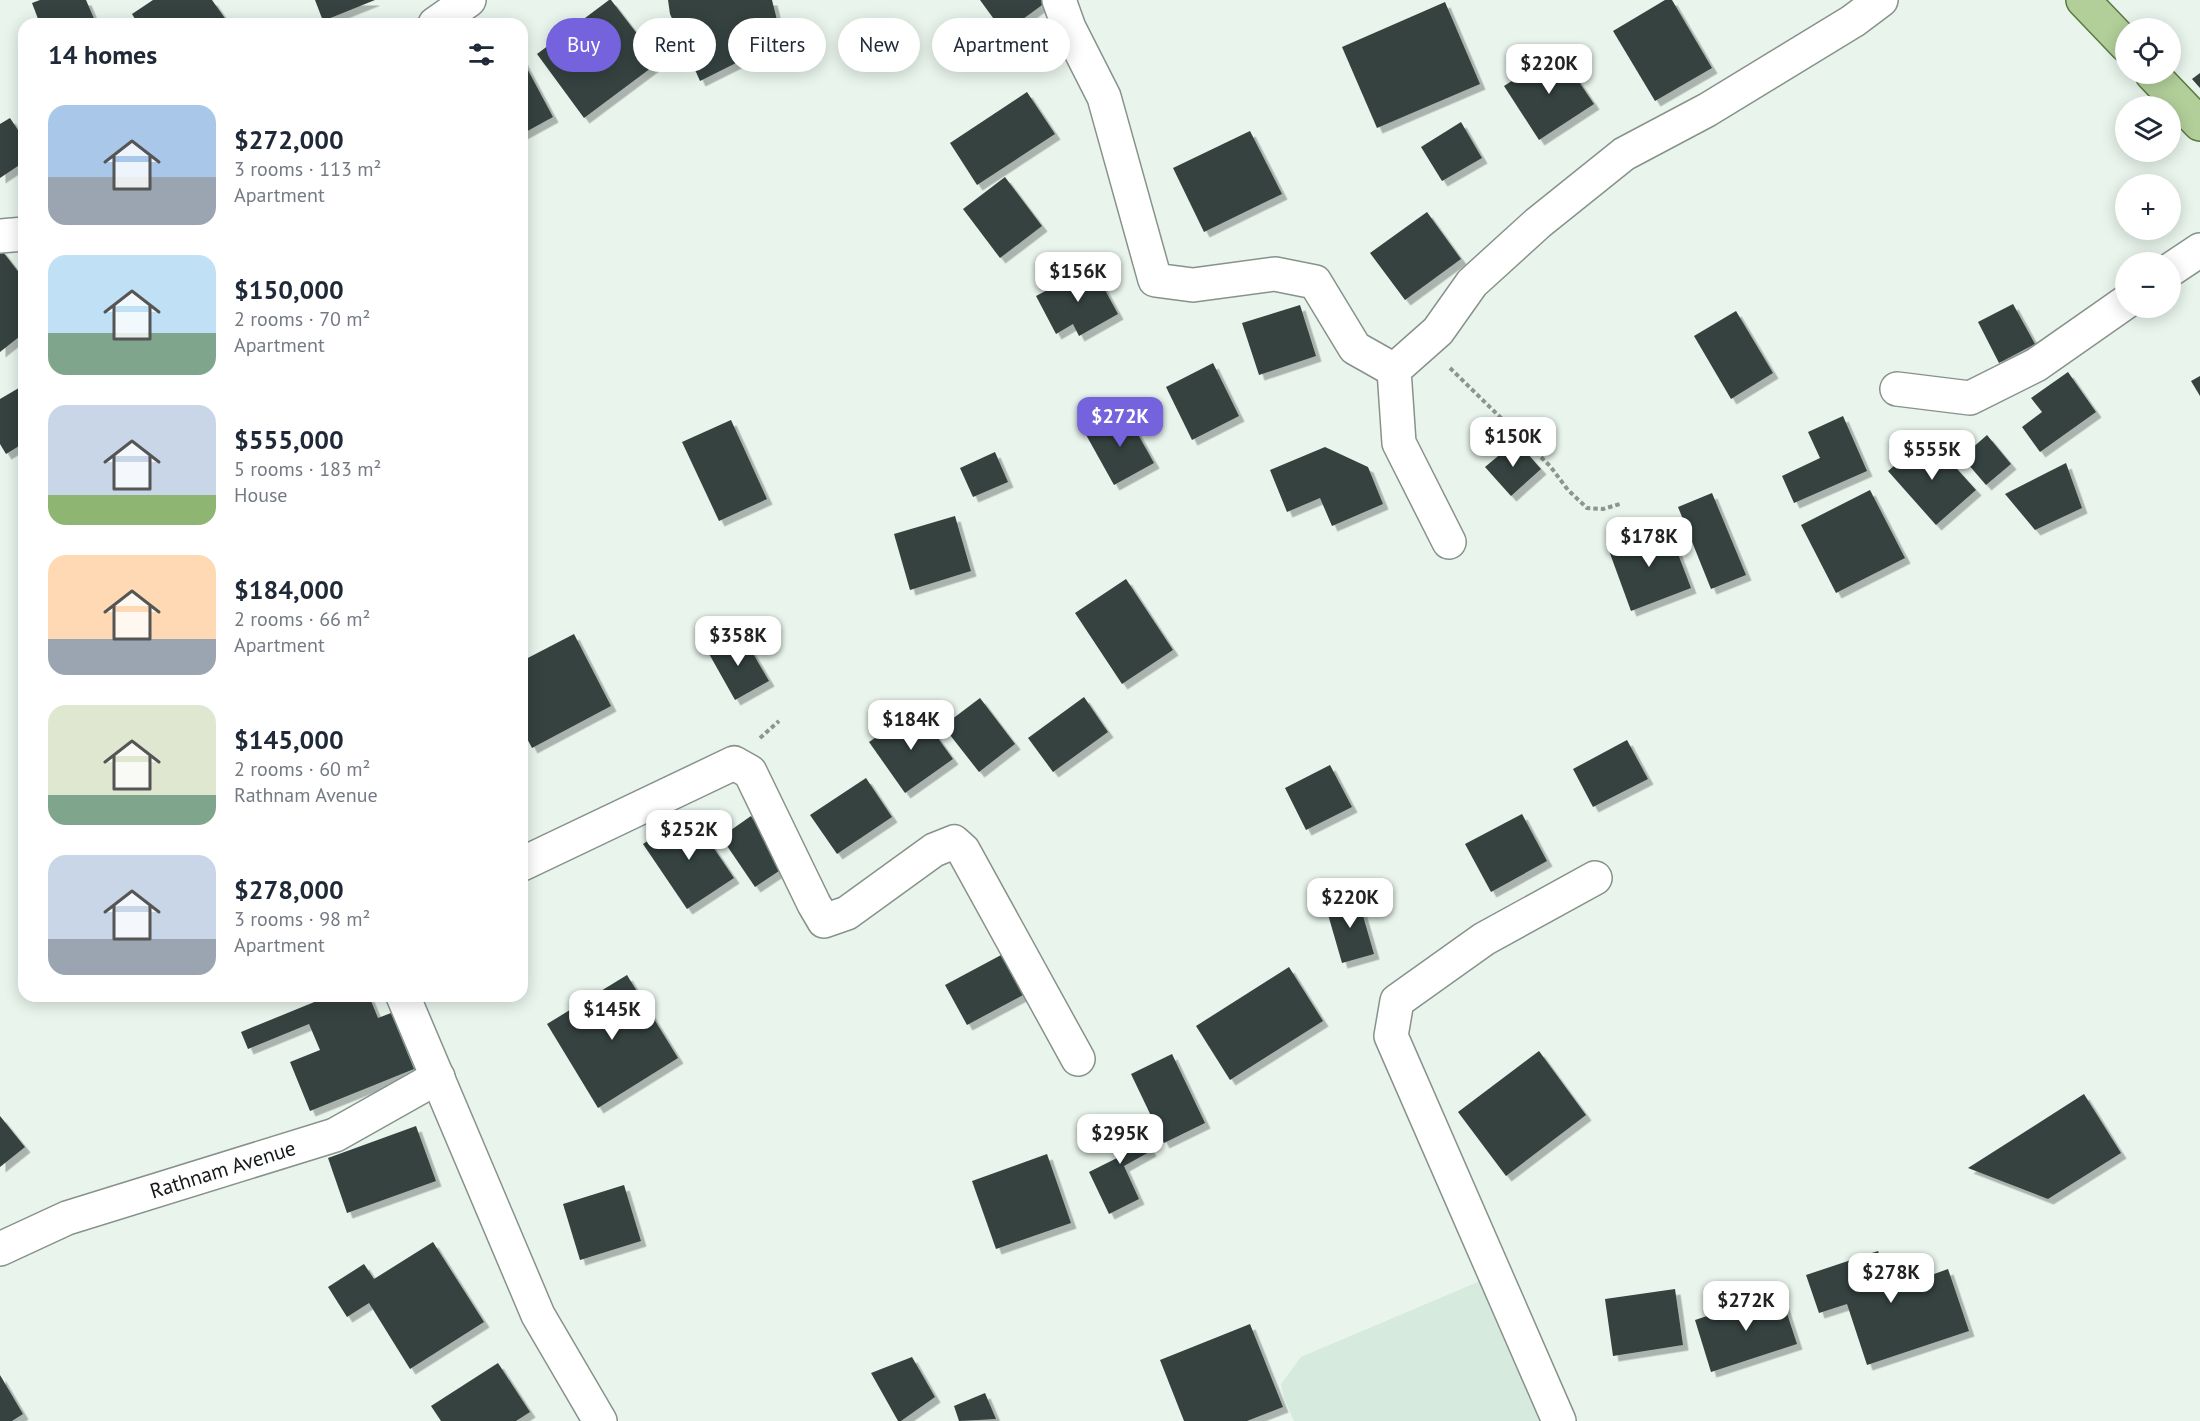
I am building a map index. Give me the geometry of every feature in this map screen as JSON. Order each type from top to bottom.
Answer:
[{"type":"main road","points":[[2083,0],[2115,33]]},
{"type":"main road","points":[[2162,84],[2200,124]]},
{"type":"street","points":[[444,18],[469,0]]},
{"type":"street","points":[[1059,0],[1069,28],[1104,97],[1155,280],[1193,285],[1275,274],[1315,282],[1355,348],[1394,370]]},
{"type":"street","points":[[1394,370],[1438,331],[1472,283],[1538,224],[1624,154],[1707,110],[1852,21],[1881,0]]},
{"type":"street","points":[[0,236],[18,234]]},
{"type":"street","points":[[2181,263],[2200,250]]},
{"type":"street","points":[[1897,388],[1970,398],[2036,365],[2115,310]]},
{"type":"street","points":[[1394,370],[1399,443],[1449,542]]},
{"type":"street","points":[[528,861],[734,763],[750,771],[824,921],[847,913],[934,850],[954,842],[963,850],[1078,1059]]},
{"type":"street","points":[[1559,1421],[1391,1036],[1397,1001],[1484,939],[1595,878]]},
{"type":"street","points":[[406,1002],[538,1315],[600,1421]]},
{"type":"street","name":"Rathnam Avenue","points":[[0,1249],[66,1218],[335,1135],[438,1077]]},
{"type":"path","points":[[1424,342],[1550,465],[1568,490],[1587,508],[1603,509],[1620,504]]},
{"type":"shaded area","points":[[1485,1279],[1559,1421],[1294,1421],[1284,1398],[1281,1384],[1301,1357]]},
{"type":"building","points":[[40,0],[86,0],[94,18],[38,18],[32,3]]},
{"type":"building","points":[[153,0],[212,0],[225,18],[134,18],[132,14]]},
{"type":"building","points":[[315,0],[375,0],[330,18],[322,18]]},
{"type":"building","points":[[611,0],[633,28],[633,72],[646,72],[584,118],[550,72],[621,72],[621,18],[585,18]]},
{"type":"building","points":[[668,0],[772,0],[776,18],[728,18],[728,67],[700,81],[696,72],[716,72],[716,18],[672,18]]},
{"type":"building","points":[[980,0],[1049,0],[1024,18],[993,18]]},
{"type":"building","points":[[1665,0],[1672,0],[1712,68],[1655,101],[1613,31]]},
{"type":"building","points":[[1445,2],[1480,84],[1377,128],[1342,47]]},
{"type":"building","points":[[546,47],[546,66],[537,54]]},
{"type":"building","points":[[1558,51],[1594,104],[1539,140],[1504,86]]},
{"type":"building","points":[[528,70],[553,117],[528,131]]},
{"type":"building","points":[[2200,73],[2200,88],[2192,79]]},
{"type":"building","points":[[1027,92],[1055,134],[977,185],[950,143]]},
{"type":"building","points":[[10,118],[18,130],[18,166],[0,178],[0,124]]},
{"type":"building","points":[[1461,122],[1482,158],[1442,181],[1421,147]]},
{"type":"building","points":[[1250,131],[1282,194],[1204,232],[1173,168]]},
{"type":"building","points":[[1005,177],[1042,226],[1000,258],[963,209]]},
{"type":"building","points":[[1427,212],[1461,259],[1405,300],[1370,253]]},
{"type":"building","points":[[0,248],[18,271],[18,338],[0,352]]},
{"type":"building","points":[[1092,266],[1118,314],[1079,336],[1073,324],[1056,334],[1036,296]]},
{"type":"building","points":[[2013,304],[2035,344],[1999,363],[1978,322]]},
{"type":"building","points":[[1300,305],[1316,356],[1259,375],[1242,323]]},
{"type":"building","points":[[1736,311],[1773,373],[1731,399],[1694,336]]},
{"type":"building","points":[[1213,363],[1239,416],[1192,440],[1166,387]]},
{"type":"building","points":[[2068,372],[2096,412],[2040,452],[2022,427],[2042,412],[2031,398]]},
{"type":"building","points":[[2200,376],[2200,396],[2191,381]]},
{"type":"building","points":[[18,388],[18,447],[6,454],[0,444],[0,399]]},
{"type":"building","points":[[1125,411],[1154,463],[1114,485],[1085,433]]},
{"type":"building","points":[[1843,416],[1867,471],[1794,503],[1782,476],[1820,458],[1808,432]]},
{"type":"building","points":[[731,420],[767,499],[719,521],[682,442]]},
{"type":"building","points":[[1987,435],[2011,464],[1986,485],[1962,457]]},
{"type":"building","points":[[1928,437],[1976,490],[1936,525],[1888,471]]},
{"type":"building","points":[[1516,441],[1541,469],[1511,496],[1485,467]]},
{"type":"building","points":[[1325,447],[1368,467],[1383,504],[1332,526],[1320,498],[1287,512],[1270,470]]},
{"type":"building","points":[[995,452],[1008,482],[973,497],[960,468]]},
{"type":"building","points":[[2066,463],[2082,508],[2035,530],[2005,494]]},
{"type":"building","points":[[1870,490],[1905,558],[1836,593],[1801,525]]},
{"type":"building","points":[[1712,493],[1746,575],[1711,589],[1678,507]]},
{"type":"building","points":[[955,516],[971,571],[910,590],[894,534]]},
{"type":"building","points":[[1667,525],[1691,588],[1631,611],[1608,548]]},
{"type":"building","points":[[1126,579],[1173,650],[1122,684],[1075,613]]},
{"type":"building","points":[[741,633],[769,681],[735,700],[708,652]]},
{"type":"building","points":[[574,634],[611,706],[532,748],[528,740],[528,658]]},
{"type":"building","points":[[1084,697],[1108,732],[1053,772],[1028,738]]},
{"type":"building","points":[[980,698],[1015,744],[979,772],[943,726]]},
{"type":"building","points":[[917,709],[953,759],[905,793],[869,742]]},
{"type":"building","points":[[1627,740],[1648,779],[1593,807],[1573,769]]},
{"type":"building","points":[[1330,765],[1352,807],[1306,830],[1285,788]]},
{"type":"building","points":[[866,778],[892,817],[837,854],[810,815]]},
{"type":"building","points":[[690,813],[734,878],[687,909],[643,844]]},
{"type":"building","points":[[1522,814],[1547,861],[1491,892],[1465,844]]},
{"type":"building","points":[[751,816],[785,867],[755,887],[721,837]]},
{"type":"building","points":[[1357,895],[1374,954],[1342,963],[1325,904]]},
{"type":"building","points":[[1003,954],[1025,994],[967,1025],[945,985]]},
{"type":"building","points":[[1289,967],[1323,1021],[1230,1080],[1196,1026]]},
{"type":"building","points":[[627,975],[678,1058],[598,1108],[547,1024]]},
{"type":"building","points":[[314,1002],[371,1002],[378,1018],[391,1013],[414,1069],[310,1111],[290,1062],[320,1050],[309,1024],[248,1049],[241,1032]]},
{"type":"building","points":[[1539,1051],[1586,1115],[1506,1176],[1458,1112]]},
{"type":"building","points":[[1172,1054],[1205,1123],[1164,1143],[1131,1074]]},
{"type":"building","points":[[2084,1094],[2121,1153],[2048,1199],[1968,1168]]},
{"type":"building","points":[[1132,1115],[1151,1151],[1124,1166],[1139,1199],[1109,1214],[1089,1172],[1119,1157],[1104,1130]]},
{"type":"building","points":[[0,1116],[25,1147],[0,1167]]},
{"type":"building","points":[[416,1126],[436,1181],[347,1213],[328,1158]]},
{"type":"building","points":[[1047,1154],[1071,1223],[996,1249],[972,1181]]},
{"type":"building","points":[[624,1185],[641,1241],[580,1260],[563,1204]]},
{"type":"building","points":[[433,1242],[484,1322],[410,1369],[369,1303],[347,1317],[328,1287],[364,1264],[374,1279]]},
{"type":"building","points":[[1878,1251],[1883,1264],[1915,1254],[1923,1278],[1948,1269],[1969,1331],[1867,1365],[1847,1304],[1819,1313],[1806,1275]]},
{"type":"building","points":[[1675,1289],[1683,1345],[1613,1356],[1605,1299]]},
{"type":"building","points":[[1780,1292],[1797,1344],[1711,1372],[1695,1320]]},
{"type":"building","points":[[1250,1324],[1283,1407],[1247,1421],[1184,1421],[1160,1360]]},
{"type":"building","points":[[912,1357],[935,1397],[898,1421],[871,1373]]},
{"type":"building","points":[[498,1363],[530,1412],[516,1421],[441,1421],[431,1406]]},
{"type":"building","points":[[0,1375],[23,1414],[12,1421],[0,1421]]},
{"type":"building","points":[[985,1393],[996,1419],[959,1421],[954,1406]]}]
